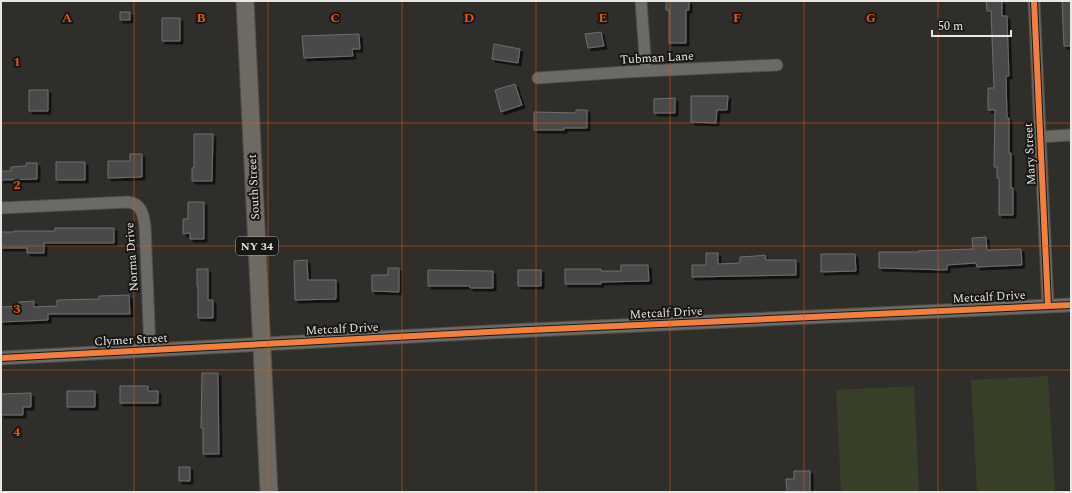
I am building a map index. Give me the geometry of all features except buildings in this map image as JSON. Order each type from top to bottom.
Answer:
[{"type":"main road","name":"South Street","points":[[245,1],[269,492]]},
{"type":"street","points":[[641,1],[646,71]]},
{"type":"street","name":"Mary Street","points":[[1034,1],[1048,306]]},
{"type":"street","name":"Tubman Lane","points":[[538,78],[777,65]]},
{"type":"street","points":[[1040,137],[1071,135]]},
{"type":"street","name":"Norma Drive","points":[[1,208],[128,202],[139,206],[143,213],[145,226],[150,350]]},
{"type":"street","name":"Metcalf Drive","points":[[262,345],[513,331],[1071,305]]},
{"type":"street","name":"Clymer Street","points":[[1,358],[262,345]]},
{"type":"green space","points":[[1048,376],[1055,492],[977,492],[971,380]]},
{"type":"green space","points":[[914,386],[919,492],[841,492],[836,390]]},
{"type":"cycle path","points":[[1034,1],[1048,306]]},
{"type":"cycle path","points":[[1,358],[489,332],[1071,305]]}]
